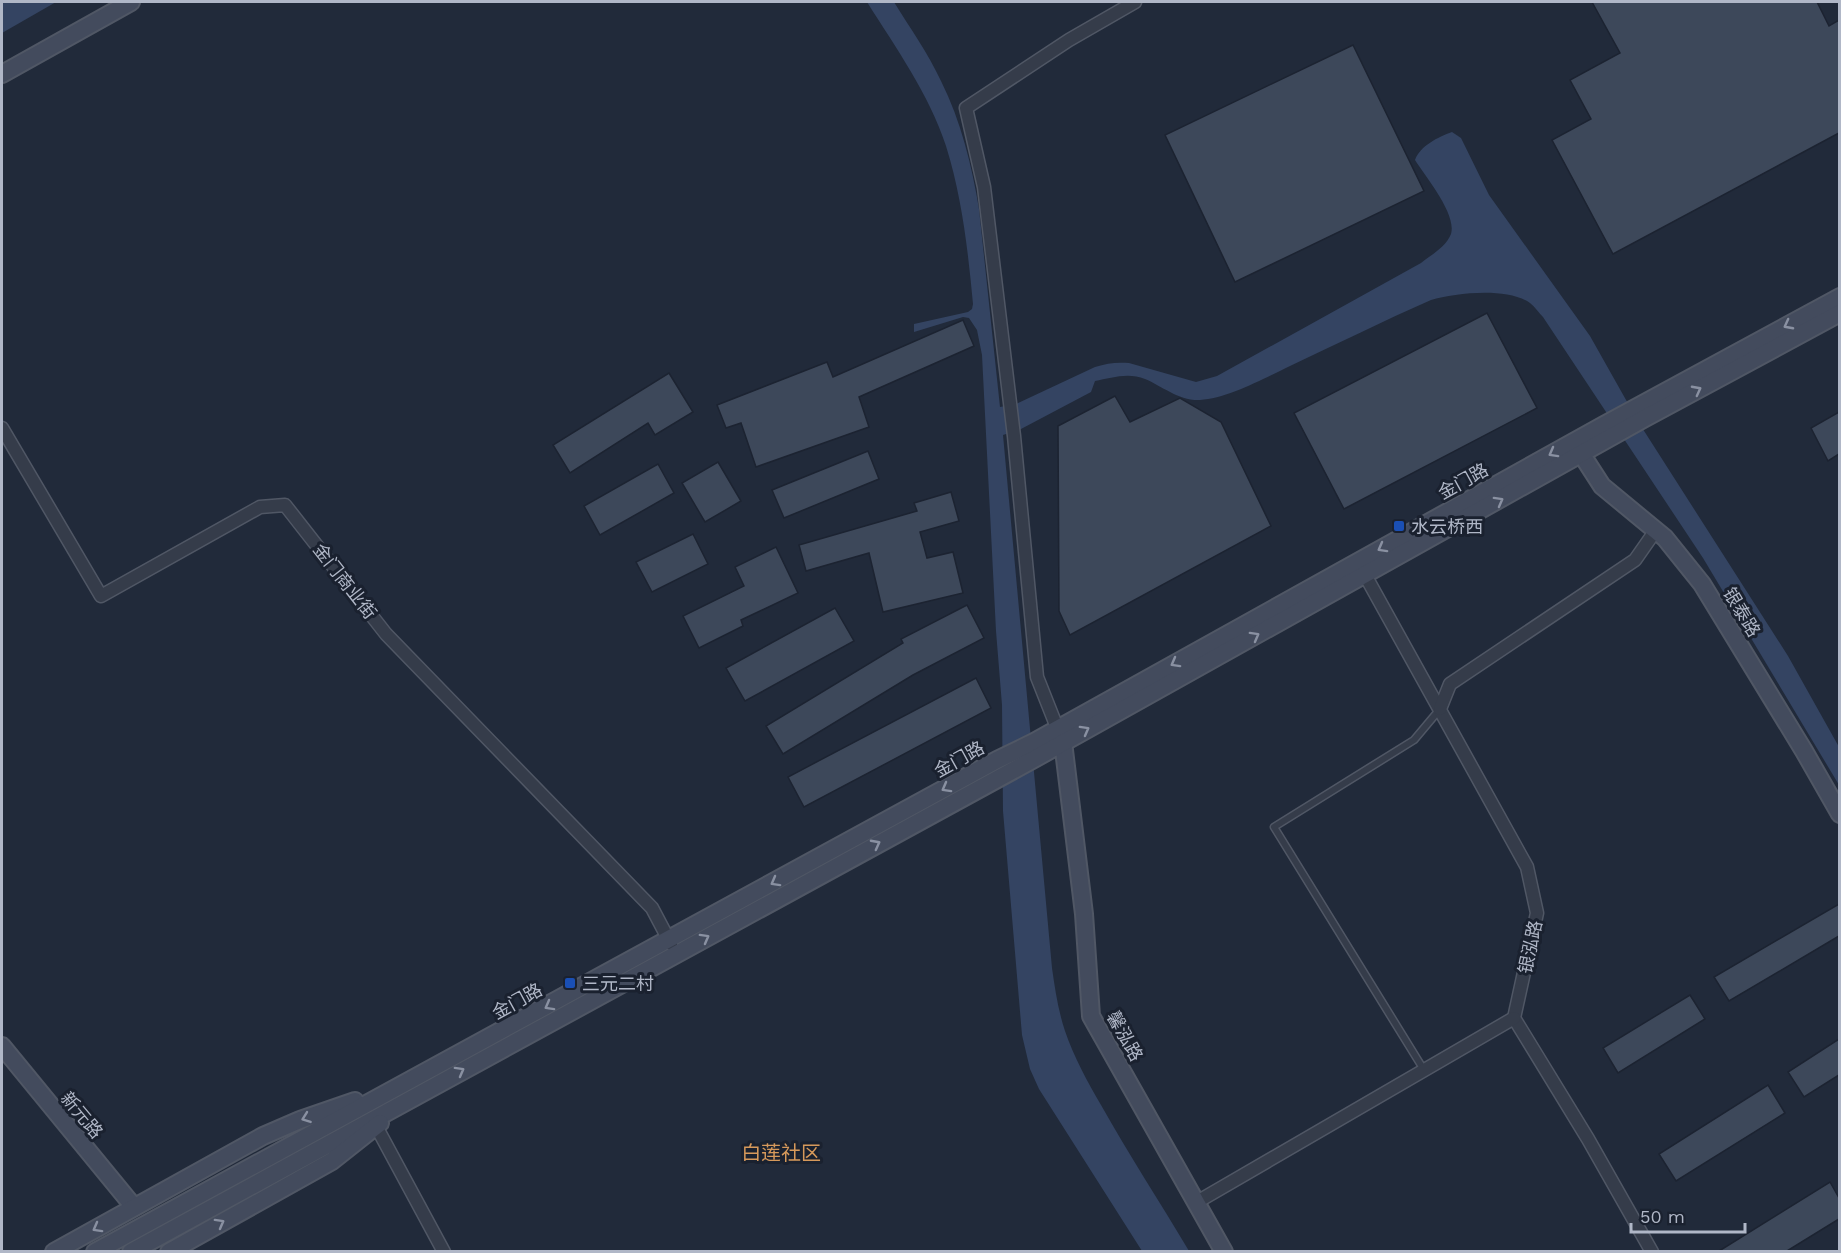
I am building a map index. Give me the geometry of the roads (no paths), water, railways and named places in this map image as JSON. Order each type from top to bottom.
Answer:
[{"type":"main road","points":[[2,74],[131,2]]},
{"type":"main road","name":"金门路","points":[[1060,736],[1642,412],[1839,297]]},
{"type":"main road","name":"金门路","points":[[1642,412],[1839,313]]},
{"type":"main road","name":"金门路","points":[[95,1251],[286,1147],[405,1092],[672,947],[1000,777],[1034,750],[1365,575],[1582,455],[1608,431]]},
{"type":"main road","name":"银泰路","points":[[1582,455],[1602,486],[1656,530],[1686,562],[1717,607],[1804,751],[1839,814]]},
{"type":"main road","name":"馨泓路","points":[[1060,736],[1084,914],[1091,1016],[1224,1251]]},
{"type":"main road","name":"金门路","points":[[672,947],[997,760],[1034,750]]},
{"type":"main road","name":"新元路","points":[[2,1046],[5,1053],[134,1207]]},
{"type":"main road","points":[[169,1251],[332,1161],[376,1126],[405,1092]]},
{"type":"main road","points":[[54,1251],[282,1127],[405,1092]]},
{"type":"main road","name":"金门路","points":[[131,1251],[293,1163],[405,1092]]},
{"type":"street","points":[[1060,736],[1038,677],[1009,389],[984,188],[966,108],[1070,40],[1135,2]]},
{"type":"street","name":"金门商业街","points":[[2,428],[101,596],[260,507],[285,506],[386,634],[652,908],[672,947]]},
{"type":"street","points":[[1440,709],[1450,684],[1635,560],[1656,530]]},
{"type":"street","name":"银泓路","points":[[1365,575],[1527,867],[1538,913],[1514,1018]]},
{"type":"street","points":[[1197,1202],[1514,1018],[1653,1251]]},
{"type":"street","points":[[376,1126],[444,1251]]},
{"type":"lane","points":[[1424,1071],[1274,827],[1414,740],[1440,709]]},
{"type":"water","points":[[2,2],[56,2],[2,33]]},
{"type":"water","points":[[867,2],[894,2],[936,71],[960,128],[979,209],[1000,407],[1016,404],[1095,367],[1108,364],[1129,363],[1196,382],[1217,376],[1421,263],[1446,243],[1452,226],[1445,206],[1415,160],[1425,146],[1441,137],[1452,132],[1461,138],[1489,195],[1590,336],[1639,423],[1788,656],[1839,747],[1839,785],[1703,558],[1543,317],[1530,303],[1520,298],[1481,293],[1431,300],[1246,387],[1211,399],[1185,398],[1139,377],[1120,376],[1095,381],[1091,392],[1021,429],[1003,435],[1052,968],[1059,1007],[1069,1041],[1086,1078],[1122,1142],[1189,1251],[1142,1251],[1039,1089],[1030,1069],[1022,1035],[1003,811],[1002,705],[982,355],[977,330],[969,318],[963,317],[914,332],[914,324],[968,312],[972,309],[964,224],[952,165],[931,108]]},
{"type":"place","name":"水云桥西","points":[[1399,526]]},
{"type":"place","name":"三元二村","points":[[570,983]]},
{"type":"district","name":"白莲社区","points":[[781,1153]]}]
